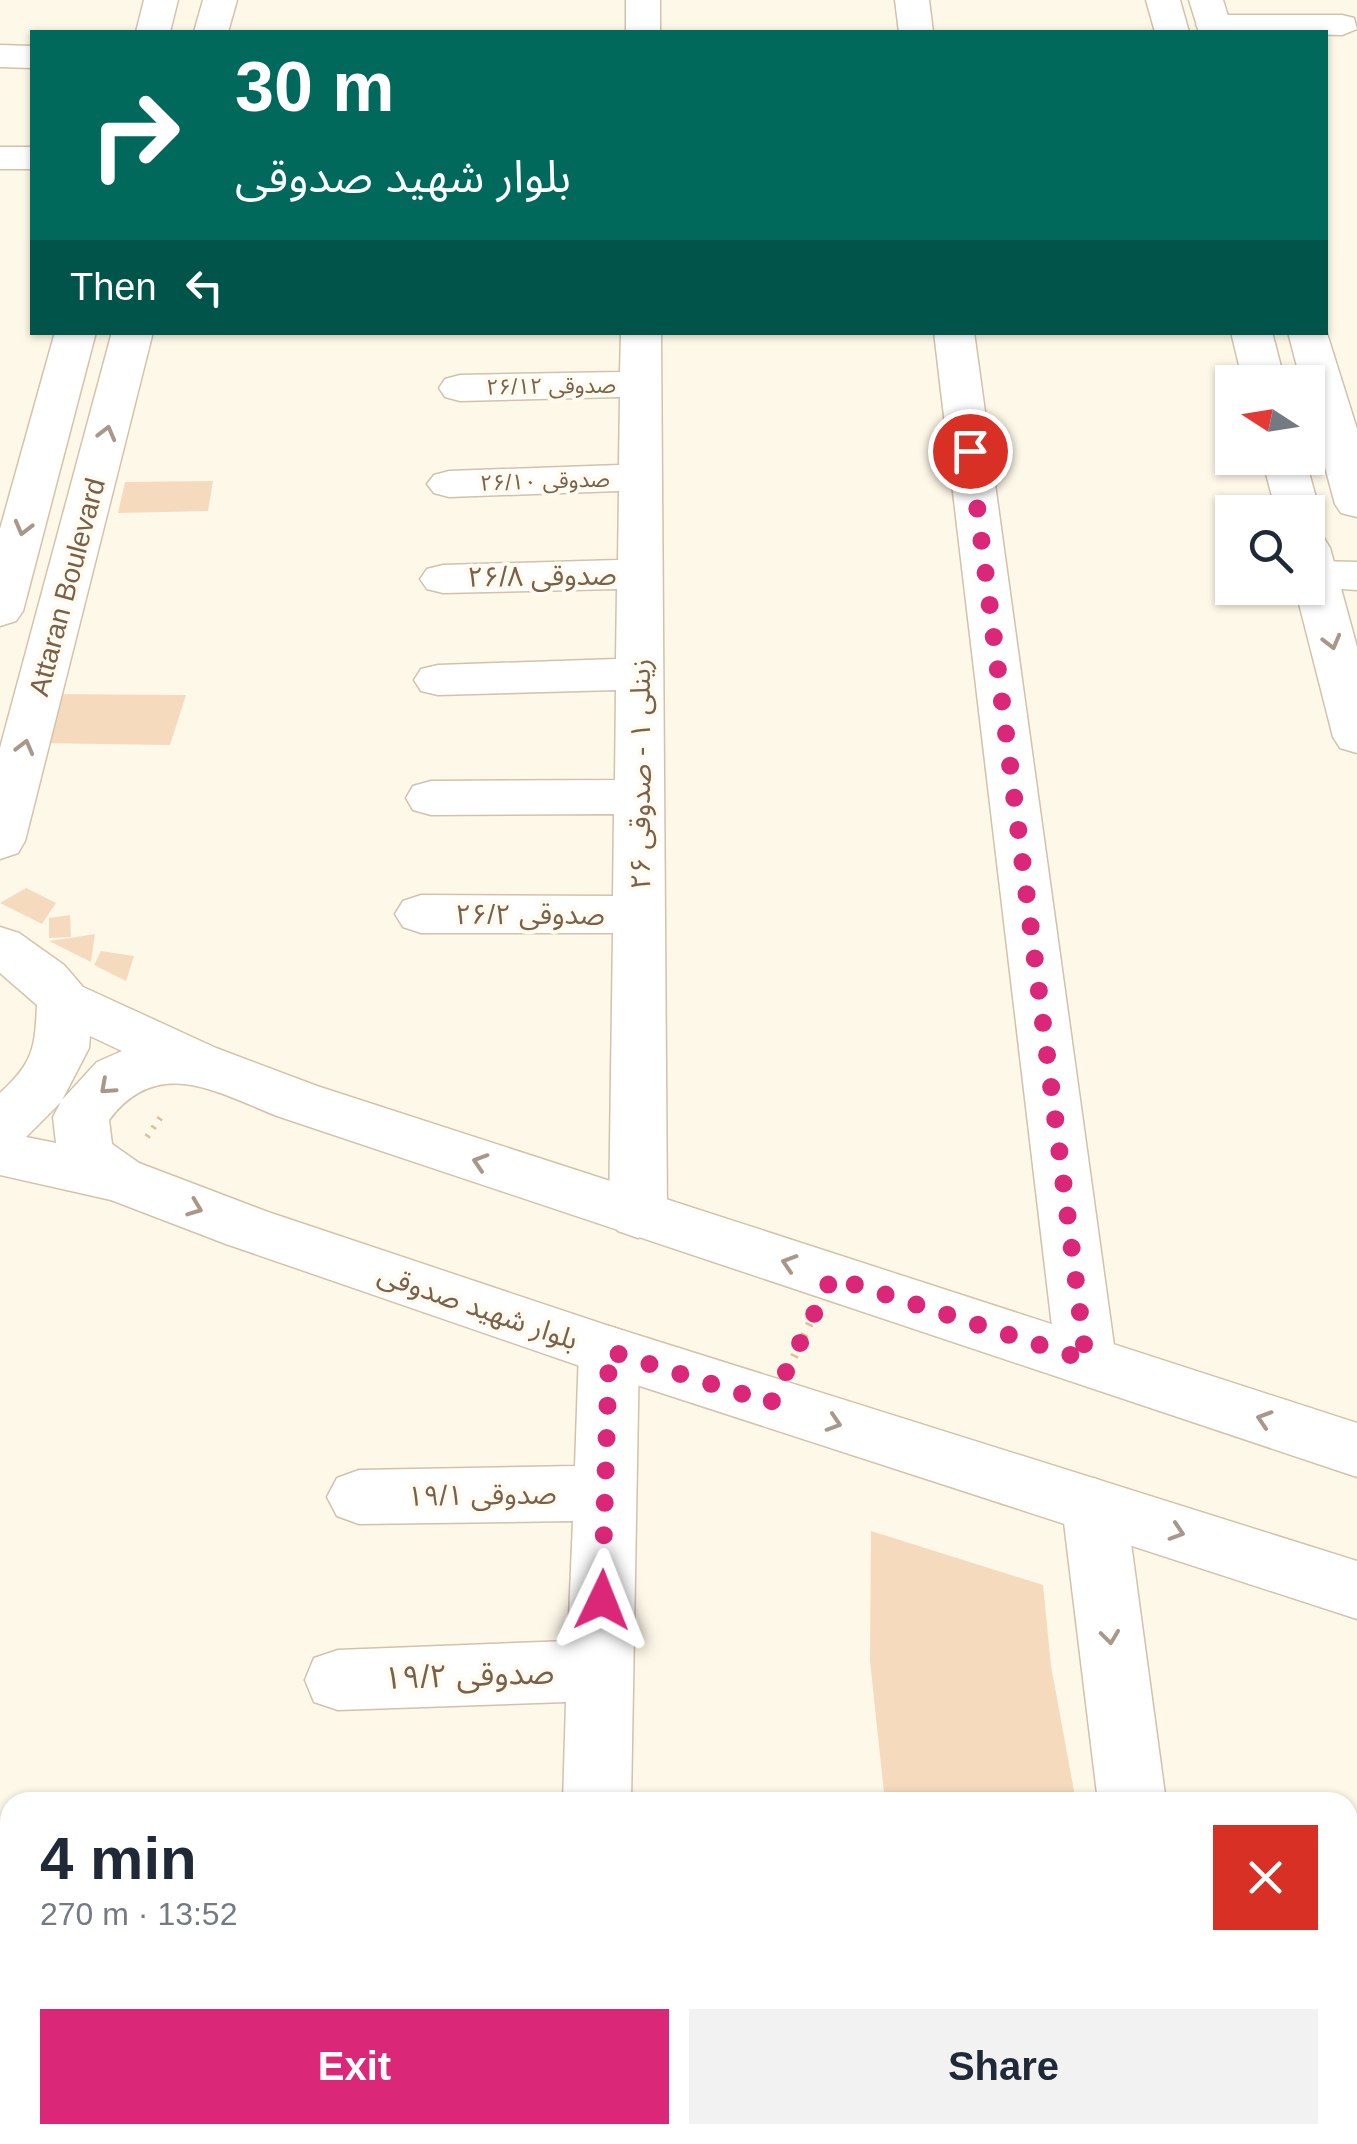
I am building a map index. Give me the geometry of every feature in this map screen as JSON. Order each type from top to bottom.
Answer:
[{"type":"street","points":[[154,30],[161,0]]},
{"type":"street","points":[[212,30],[220,0]]},
{"type":"street","points":[[642,0],[642,30]]},
{"type":"street","points":[[912,0],[916,30]]},
{"type":"street","points":[[1164,0],[1172,30]]},
{"type":"street","points":[[1212,19],[1342,25]]},
{"type":"street","points":[[0,56],[30,57]]},
{"type":"street","points":[[0,158],[30,158]]},
{"type":"street","name":"Attaran Boulevard","points":[[0,611],[75,335]]},
{"type":"street","name":"Attaran Boulevard","points":[[0,842],[132,335]]},
{"type":"street","name":"زینلی ۱ - صدوقی ۲۶","points":[[638,1214],[642,335]]},
{"type":"street","points":[[954,335],[1086,1360]]},
{"type":"street","points":[[1252,335],[1260,365]]},
{"type":"street","points":[[1309,335],[1357,504]]},
{"type":"street","name":"صدوقی ۲۶/۱۲","points":[[460,388],[641,384]]},
{"type":"street","name":"صدوقی ۲۶/۱۰","points":[[450,484],[641,477]]},
{"type":"street","points":[[1326,566],[1357,737]]},
{"type":"street","name":"صدوقی ۲۶/۸","points":[[443,579],[641,574]]},
{"type":"street","points":[[438,680],[640,674]]},
{"type":"street","points":[[431,798],[640,798]]},
{"type":"street","name":"صدوقی ۲۶/۲","points":[[421,914],[639,915]]},
{"type":"street","points":[[2,942],[64,1001],[196,1063],[298,1101],[1357,1450]]},
{"type":"street","points":[[0,1127],[42,1087],[62,1048],[64,1001]]},
{"type":"street","points":[[119,1179],[86,1155],[81,1118],[105,1082],[148,1062],[196,1063]]},
{"type":"street","name":"بلوار شهید صدوقی","points":[[0,1153],[119,1179],[248,1228],[609,1351],[1357,1590]]},
{"type":"street","points":[[596,1792],[609,1351]]},
{"type":"street","name":"صدوقی ۱۹/۱","points":[[359,1497],[606,1494]]},
{"type":"street","points":[[1094,1506],[1131,1792]]},
{"type":"street","name":"صدوقی ۱۹/۲","points":[[338,1680],[600,1670]]},
{"type":"path","points":[[119,1179],[196,1063]]},
{"type":"path","points":[[771,1403],[832,1277]]},
{"type":"building","points":[[213,481],[208,511],[118,513],[125,482]]},
{"type":"building","points":[[49,694],[186,695],[170,745],[35,743]]},
{"type":"building","points":[[26,888],[56,903],[42,924],[0,903]]},
{"type":"building","points":[[70,915],[71,937],[49,938],[49,918]]},
{"type":"building","points":[[95,934],[91,962],[49,941],[70,938]]},
{"type":"building","points":[[101,951],[134,956],[126,981],[94,965]]},
{"type":"building","points":[[871,1531],[1043,1585],[1051,1666],[1074,1792],[884,1792],[870,1661]]},
{"type":"route","points":[[602,1600],[609,1351],[771,1403],[832,1277],[1086,1360],[970,451]]}]
